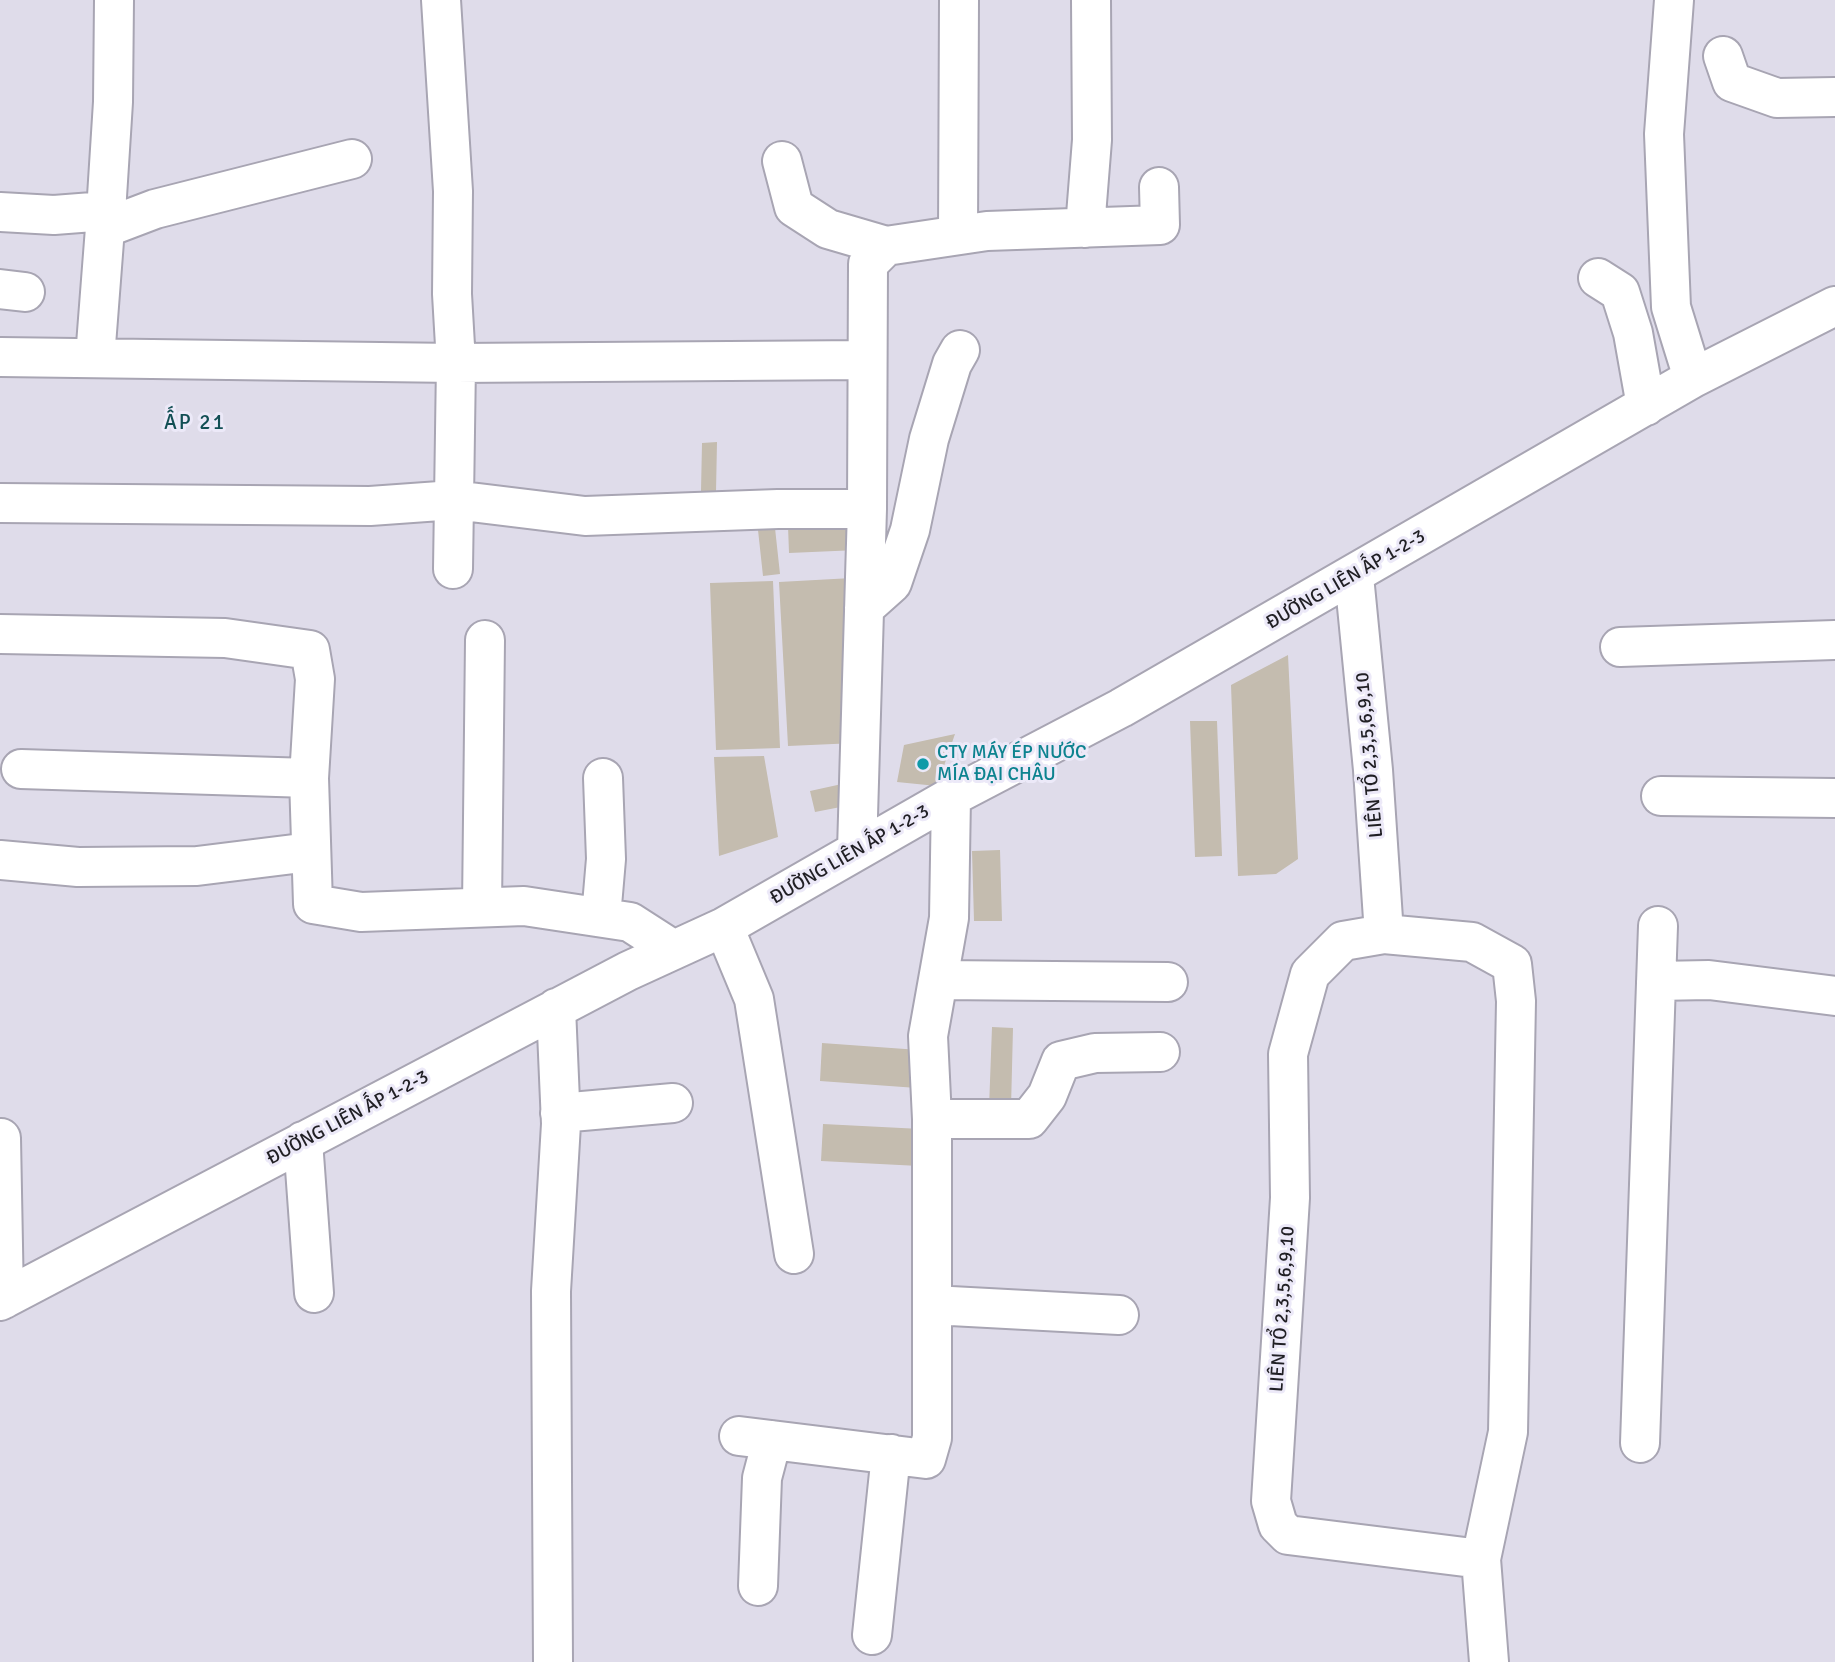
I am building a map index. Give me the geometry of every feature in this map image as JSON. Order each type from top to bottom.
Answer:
[{"type":"street","points":[[95,358],[106,220],[114,0]]},
{"type":"street","points":[[441,0],[453,191],[452,293],[456,363],[453,569]]},
{"type":"street","points":[[958,235],[959,0]]},
{"type":"street","points":[[1085,228],[1093,140],[1091,0]]},
{"type":"street","points":[[1674,0],[1664,134],[1671,307],[1693,378]]},
{"type":"street","points":[[1723,56],[1732,82],[1777,98],[1835,97]]},
{"type":"street","points":[[0,212],[106,220],[352,159]]},
{"type":"street","points":[[782,161],[794,207],[828,229],[886,246],[958,235],[1160,225],[1159,187]]},
{"type":"street","points":[[857,850],[867,509],[868,264],[886,246]]},
{"type":"street","points":[[1598,278],[1620,292],[1633,333],[1646,406]]},
{"type":"street","name":"ĐƯỜNG LIÊN ẤP 1-2-3","points":[[2,1300],[556,1008],[672,949],[724,928],[951,797],[1121,708],[1354,576],[1693,378],[1835,306]]},
{"type":"street","points":[[864,608],[892,583],[910,530],[929,439],[952,364],[960,351]]},
{"type":"street","points":[[0,357],[456,363],[866,360]]},
{"type":"street","points":[[0,503],[356,506],[454,500],[585,516],[778,509],[867,509]]},
{"type":"street","name":"LIÊN TỔ 2,3,5,6,9,10","points":[[1354,576],[1373,770],[1384,934]]},
{"type":"street","points":[[0,634],[99,633],[225,638],[310,650],[315,679],[309,778],[313,904],[360,912],[524,906],[630,922],[672,949]]},
{"type":"street","points":[[482,907],[485,640]]},
{"type":"street","points":[[1620,647],[1835,640]]},
{"type":"street","points":[[21,769],[309,778]]},
{"type":"street","points":[[601,917],[606,859],[603,778]]},
{"type":"street","points":[[1661,796],[1835,798]]},
{"type":"street","points":[[758,1586],[762,1478],[755,1438],[926,1459],[932,1438],[932,1119],[928,1036],[949,918],[951,797]]},
{"type":"street","points":[[0,860],[78,867],[197,866],[310,852]]},
{"type":"street","points":[[1640,1443],[1658,926]]},
{"type":"street","points":[[724,928],[754,999],[794,1254]]},
{"type":"street","name":"LIÊN TỔ 2,3,5,6,9,10","points":[[1481,1559],[1288,1535],[1278,1525],[1271,1501],[1290,1198],[1288,1054],[1310,974],[1343,941],[1384,934],[1472,942],[1511,964],[1516,1001],[1508,1432],[1481,1559],[1489,1662]]},
{"type":"street","points":[[939,979],[1168,982]]},
{"type":"street","points":[[1657,982],[1709,980],[1835,996]]},
{"type":"street","points":[[553,1662],[551,1291],[560,1113],[556,1008]]},
{"type":"street","points":[[932,1119],[1029,1119],[1047,1096],[1061,1061],[1095,1053],[1160,1052]]},
{"type":"street","points":[[560,1113],[673,1103]]},
{"type":"street","points":[[1,1138],[2,1300]]},
{"type":"street","points":[[303,1142],[314,1293]]},
{"type":"street","points":[[932,1305],[1119,1315]]},
{"type":"street","points":[[872,1635],[891,1454]]},
{"type":"building","points":[[717,442],[716,492],[701,491],[702,443]]},
{"type":"building","points":[[857,522],[858,550],[789,553],[788,526]]},
{"type":"building","points":[[775,528],[780,574],[763,576],[758,530]]},
{"type":"building","points":[[852,578],[856,743],[788,746],[779,582]]},
{"type":"building","points":[[773,581],[780,748],[716,750],[710,583]]},
{"type":"building","points":[[1288,655],[1298,859],[1276,874],[1238,876],[1231,685]]},
{"type":"building","points":[[1190,721],[1217,721],[1222,856],[1195,857]]},
{"type":"building","name":"CTY MÁY ÉP NƯỚC MÍA ĐẠI CHÂU","points":[[955,734],[937,786],[897,782],[904,745]]},
{"type":"building","points":[[764,756],[778,837],[719,856],[714,757]]},
{"type":"building","points":[[851,782],[856,804],[815,812],[810,791]]},
{"type":"building","points":[[1000,850],[1002,921],[974,921],[972,851]]},
{"type":"building","points":[[992,1027],[1013,1028],[1011,1108],[989,1108]]},
{"type":"building","points":[[822,1043],[919,1050],[917,1088],[820,1081]]},
{"type":"building","points":[[823,1124],[921,1129],[919,1166],[821,1161]]},
{"type":"place","name":"CTY MÁY ÉP NƯỚC MÍA ĐẠI CHÂU","points":[[923,764]]},
{"type":"district","name":"ẤP 21","points":[[195,423]]}]
